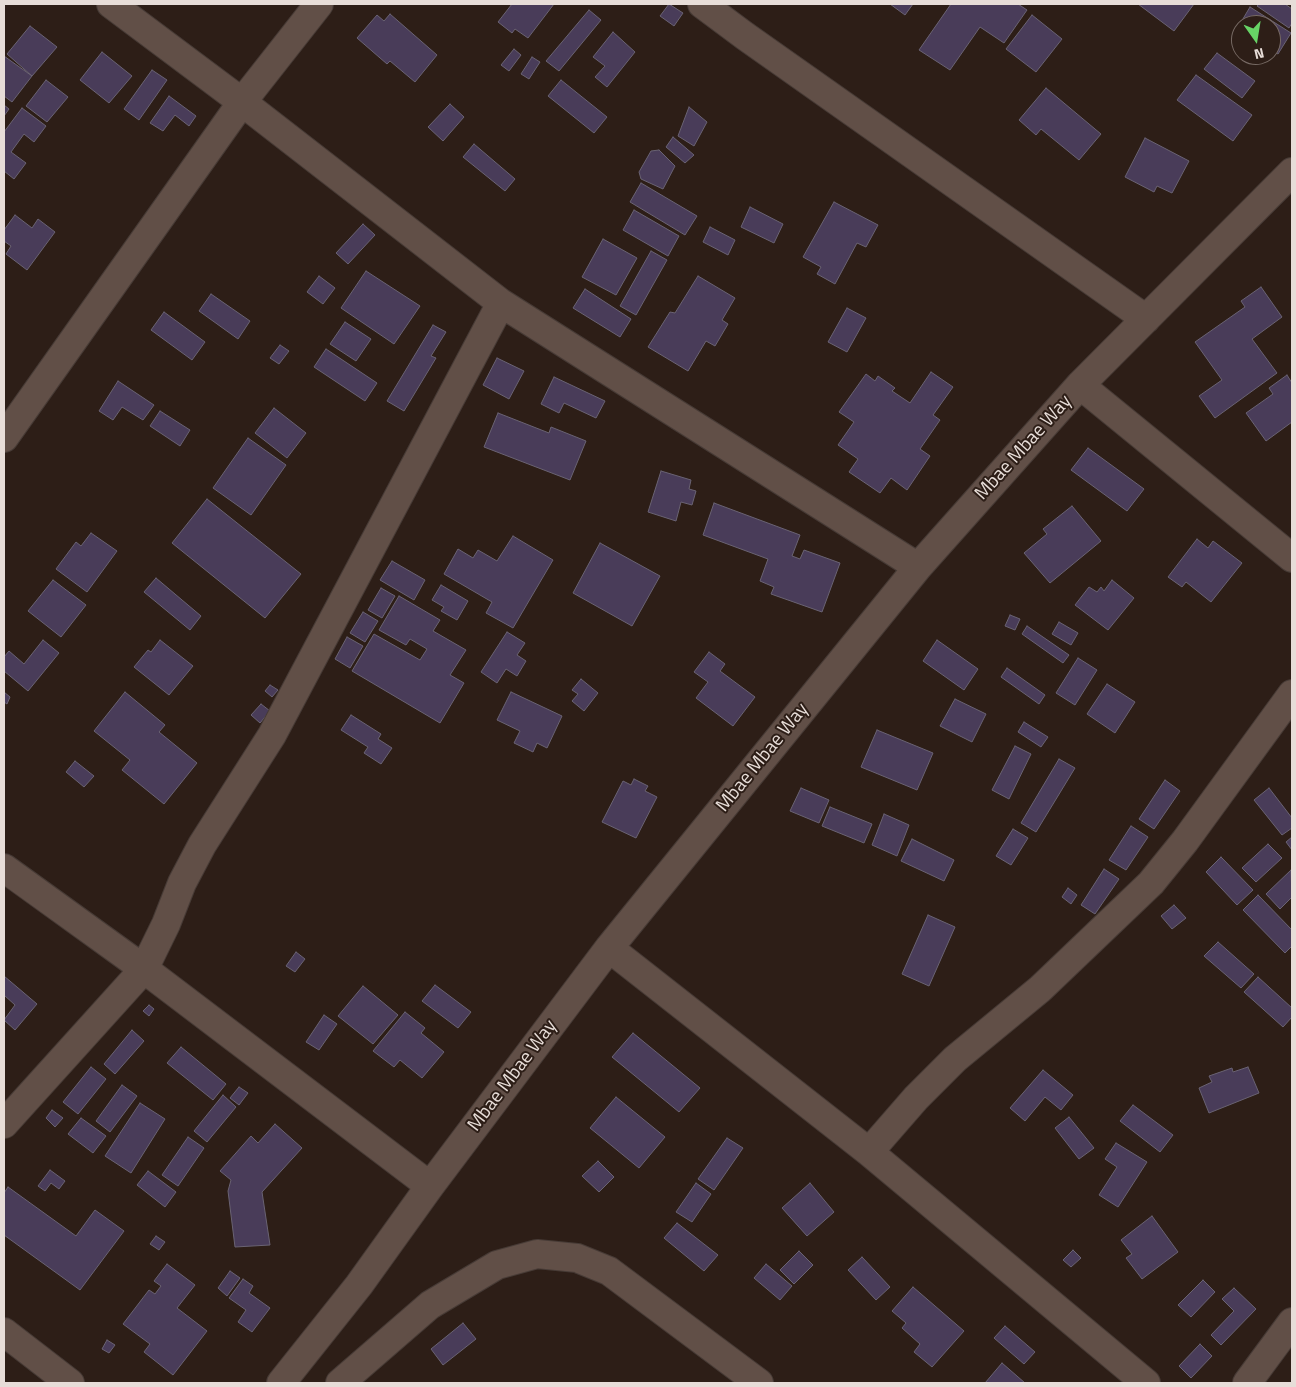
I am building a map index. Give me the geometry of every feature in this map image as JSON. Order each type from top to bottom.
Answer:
[{"type":"street","points":[[111,4],[242,102],[500,304],[918,567]]},
{"type":"street","points":[[4,438],[242,102],[319,4]]},
{"type":"street","points":[[702,4],[744,36],[1146,318]]},
{"type":"street","name":"Mbae Mbae Way","points":[[288,1379],[609,948],[918,567],[1080,385],[1292,172]]},
{"type":"street","points":[[4,1124],[144,969],[166,924],[182,883],[202,845],[272,735],[500,304]]},
{"type":"street","points":[[1080,385],[1292,558]]},
{"type":"street","points":[[869,1152],[916,1098],[955,1060],[1040,989],[1151,882],[1185,841],[1292,694]]},
{"type":"street","points":[[4,868],[144,969],[430,1186]]},
{"type":"street","points":[[609,948],[869,1152],[1146,1383]]},
{"type":"street","points":[[340,1383],[430,1305],[497,1265],[537,1254],[577,1258],[609,1271],[759,1383]]},
{"type":"street","points":[[1247,1383],[1292,1322]]},
{"type":"street","points":[[4,1332],[70,1383]]},
{"type":"building","points":[[512,4],[554,4],[528,38],[515,29],[512,33],[498,22]]},
{"type":"building","points":[[669,4],[683,13],[674,26],[660,16]]},
{"type":"building","points":[[890,4],[913,4],[905,15]]},
{"type":"building","points":[[951,4],[1018,4],[1027,10],[1004,43],[980,27],[950,70],[919,50]]},
{"type":"building","points":[[1138,4],[1194,4],[1174,31]]},
{"type":"building","points":[[1259,4],[1285,4],[1292,9],[1292,23],[1289,28],[1281,22],[1281,15],[1270,15],[1257,6]]},
{"type":"building","points":[[1250,7],[1263,15],[1245,15]]},
{"type":"building","points":[[589,10],[601,20],[559,71],[546,61]]},
{"type":"building","points":[[390,14],[437,55],[415,82],[390,61],[387,64],[357,38],[377,15],[384,21]]},
{"type":"building","points":[[1032,15],[1062,39],[1036,72],[1006,49]]},
{"type":"building","points":[[30,26],[57,47],[32,76],[7,54]]},
{"type":"building","points":[[1281,27],[1291,33],[1281,49]]},
{"type":"building","points":[[613,32],[635,52],[607,87],[595,77],[605,66],[593,57]]},
{"type":"building","points":[[514,49],[521,55],[509,71],[501,65]]},
{"type":"building","points":[[102,52],[132,76],[109,103],[80,80]]},
{"type":"building","points":[[1217,53],[1255,81],[1242,98],[1204,69]]},
{"type":"building","points":[[4,56],[32,76],[12,102],[4,96]]},
{"type":"building","points":[[532,57],[540,62],[529,79],[521,74]]},
{"type":"building","points":[[152,70],[167,80],[139,120],[124,109]]},
{"type":"building","points":[[1196,75],[1252,115],[1233,141],[1177,100]]},
{"type":"building","points":[[46,80],[68,97],[47,122],[26,106]]},
{"type":"building","points":[[561,80],[607,117],[594,133],[548,96]]},
{"type":"building","points":[[1046,88],[1101,134],[1079,160],[1041,129],[1036,135],[1019,120]]},
{"type":"building","points":[[169,96],[196,116],[189,126],[175,115],[163,131],[150,123]]},
{"type":"building","points":[[450,104],[464,117],[443,141],[428,127]]},
{"type":"building","points":[[4,105],[9,109],[4,116]]},
{"type":"building","points":[[689,107],[707,122],[694,146],[678,136]]},
{"type":"building","points":[[22,108],[46,126],[34,142],[24,134],[11,152],[26,163],[14,179],[4,171],[4,132]]},
{"type":"building","points":[[673,137],[694,155],[685,163],[666,147]]},
{"type":"building","points":[[1145,138],[1189,161],[1172,193],[1157,186],[1154,192],[1125,177]]},
{"type":"building","points":[[474,144],[515,179],[505,191],[463,157]]},
{"type":"building","points":[[659,150],[675,166],[663,189],[641,179],[639,172],[651,151]]},
{"type":"building","points":[[641,183],[697,216],[685,235],[630,202]]},
{"type":"building","points":[[834,202],[878,225],[866,247],[857,243],[835,284],[817,274],[821,267],[803,257]]},
{"type":"building","points":[[750,207],[783,224],[774,243],[741,227]]},
{"type":"building","points":[[634,210],[679,236],[668,256],[623,230]]},
{"type":"building","points":[[15,215],[32,228],[38,219],[55,232],[27,270],[6,254],[11,246],[4,241],[4,230]]},
{"type":"building","points":[[363,224],[375,235],[348,264],[336,253]]},
{"type":"building","points":[[710,227],[735,240],[728,255],[703,242]]},
{"type":"building","points":[[603,239],[637,258],[616,295],[582,277]]},
{"type":"building","points":[[651,251],[667,260],[636,315],[620,306]]},
{"type":"building","points":[[366,271],[420,306],[394,344],[341,308]]},
{"type":"building","points":[[319,276],[335,288],[323,304],[307,292]]},
{"type":"building","points":[[698,276],[735,298],[722,320],[728,324],[715,346],[706,341],[688,371],[648,347],[670,312],[675,313]]},
{"type":"building","points":[[1261,287],[1282,317],[1252,339],[1277,373],[1215,418],[1199,396],[1222,380],[1195,342],[1245,307],[1241,301]]},
{"type":"building","points":[[585,289],[631,319],[620,337],[573,308]]},
{"type":"building","points":[[211,294],[250,321],[238,339],[199,311]]},
{"type":"building","points":[[847,308],[866,318],[847,352],[828,342]]},
{"type":"building","points":[[164,312],[205,342],[192,360],[151,330]]},
{"type":"building","points":[[345,322],[371,339],[356,361],[330,344]]},
{"type":"building","points":[[433,325],[446,332],[431,356],[436,358],[404,411],[387,401]]},
{"type":"building","points":[[280,345],[289,351],[279,364],[270,358]]},
{"type":"building","points":[[326,349],[377,383],[365,401],[314,367]]},
{"type":"building","points":[[497,358],[524,371],[509,399],[483,385]]},
{"type":"building","points":[[931,372],[953,387],[933,415],[940,420],[920,449],[930,456],[907,490],[891,478],[880,493],[849,472],[858,459],[838,445],[854,422],[839,412],[866,374],[875,381],[878,376],[895,388],[892,391],[910,403]]},
{"type":"building","points":[[1287,375],[1292,383],[1292,422],[1266,441],[1246,413],[1273,394],[1269,388]]},
{"type":"building","points":[[554,377],[605,401],[596,418],[564,403],[559,413],[541,404]]},
{"type":"building","points":[[118,381],[154,405],[143,420],[122,407],[113,420],[99,411]]},
{"type":"building","points":[[274,408],[306,433],[287,458],[255,433]]},
{"type":"building","points":[[160,411],[190,430],[180,446],[150,426]]},
{"type":"building","points":[[498,413],[549,433],[551,427],[586,441],[570,480],[484,447]]},
{"type":"building","points":[[248,438],[286,465],[251,515],[213,488]]},
{"type":"building","points":[[1088,448],[1144,489],[1127,511],[1071,470]]},
{"type":"building","points":[[661,471],[691,480],[689,489],[696,491],[692,505],[681,502],[676,521],[648,512]]},
{"type":"building","points":[[207,499],[301,574],[265,618],[172,543]]},
{"type":"building","points":[[714,503],[800,535],[792,556],[800,559],[804,550],[840,563],[822,612],[771,594],[774,587],[760,581],[768,559],[703,535]]},
{"type":"building","points":[[1072,506],[1101,541],[1050,583],[1024,553],[1047,534],[1043,529]]},
{"type":"building","points":[[91,533],[117,551],[87,592],[56,569],[76,542],[81,546]]},
{"type":"building","points":[[513,536],[553,560],[513,628],[486,613],[492,602],[444,574],[458,549],[473,558],[478,550],[497,561]]},
{"type":"building","points":[[1197,539],[1208,548],[1213,541],[1242,563],[1211,602],[1186,582],[1182,587],[1168,577]]},
{"type":"building","points":[[600,543],[660,576],[632,626],[573,593]]},
{"type":"building","points":[[392,561],[425,580],[414,600],[380,580]]},
{"type":"building","points":[[156,578],[201,616],[190,630],[144,592]]},
{"type":"building","points":[[53,580],[86,605],[61,637],[28,611]]},
{"type":"building","points":[[1112,580],[1134,598],[1108,630],[1075,605],[1089,587],[1097,592],[1101,587],[1104,591]]},
{"type":"building","points":[[441,585],[468,601],[457,620],[441,611],[444,607],[432,600]]},
{"type":"building","points":[[381,588],[395,596],[382,618],[368,610]]},
{"type":"building","points":[[399,596],[440,620],[433,631],[466,650],[450,675],[464,683],[440,723],[352,671],[374,634],[420,660],[427,649],[410,639],[406,645],[379,630]]},
{"type":"building","points":[[363,612],[378,621],[365,642],[350,633]]},
{"type":"building","points":[[1010,615],[1020,619],[1015,630],[1005,626]]},
{"type":"building","points":[[1059,622],[1078,633],[1071,645],[1052,634]]},
{"type":"building","points":[[1027,626],[1069,655],[1063,663],[1022,634]]},
{"type":"building","points":[[507,632],[525,643],[517,655],[526,661],[517,676],[506,669],[497,683],[481,672]]},
{"type":"building","points":[[347,637],[363,646],[350,668],[335,659]]},
{"type":"building","points":[[43,640],[59,653],[28,691],[4,671],[4,657],[9,651],[24,664]]},
{"type":"building","points":[[160,640],[193,666],[169,695],[134,667],[148,650],[151,652]]},
{"type":"building","points":[[937,640],[978,669],[964,690],[923,661]]},
{"type":"building","points":[[709,652],[725,664],[720,671],[755,697],[733,726],[696,698],[708,682],[694,672]]},
{"type":"building","points":[[1078,658],[1097,670],[1075,705],[1056,693]]},
{"type":"building","points":[[1007,668],[1045,695],[1039,704],[1001,677]]},
{"type":"building","points":[[581,679],[598,693],[584,711],[572,701],[578,694],[572,690]]},
{"type":"building","points":[[1107,684],[1135,702],[1115,733],[1087,714]]},
{"type":"building","points":[[270,685],[278,690],[272,697],[265,691]]},
{"type":"building","points":[[4,692],[10,697],[7,704],[4,702]]},
{"type":"building","points":[[125,692],[165,725],[159,732],[197,763],[164,804],[122,770],[130,760],[94,731]]},
{"type":"building","points":[[511,692],[562,716],[547,748],[537,743],[533,752],[514,743],[520,731],[497,720]]},
{"type":"building","points":[[955,699],[986,714],[972,742],[940,726]]},
{"type":"building","points":[[261,704],[270,711],[260,723],[251,715]]},
{"type":"building","points":[[351,715],[381,734],[378,739],[392,748],[381,764],[364,753],[368,747],[341,730]]},
{"type":"building","points":[[1024,722],[1048,737],[1041,747],[1018,732]]},
{"type":"building","points":[[877,730],[933,753],[917,790],[861,767]]},
{"type":"building","points":[[1015,746],[1031,754],[1009,799],[992,790]]},
{"type":"building","points":[[1059,759],[1075,768],[1036,832],[1021,823]]},
{"type":"building","points":[[75,761],[94,776],[84,787],[66,772]]},
{"type":"building","points":[[634,779],[648,786],[645,791],[657,797],[636,838],[602,822],[623,781],[631,785]]},
{"type":"building","points":[[1165,780],[1180,791],[1154,829],[1139,819]]},
{"type":"building","points":[[801,788],[829,800],[819,823],[790,811]]},
{"type":"building","points":[[1269,788],[1292,818],[1292,828],[1282,835],[1254,800]]},
{"type":"building","points":[[830,807],[872,824],[864,843],[822,826]]},
{"type":"building","points":[[884,814],[909,825],[897,856],[872,845]]},
{"type":"building","points":[[1131,826],[1148,837],[1126,870],[1109,860]]},
{"type":"building","points":[[1013,829],[1028,838],[1011,865],[996,856]]},
{"type":"building","points":[[1292,837],[1292,850],[1286,842]]},
{"type":"building","points":[[912,839],[954,860],[944,881],[901,861]]},
{"type":"building","points":[[1268,844],[1282,858],[1256,882],[1242,868]]},
{"type":"building","points":[[1221,857],[1253,890],[1237,905],[1206,872]]},
{"type":"building","points":[[1104,869],[1119,879],[1095,914],[1081,905]]},
{"type":"building","points":[[1291,870],[1292,897],[1280,909],[1266,894]]},
{"type":"building","points":[[1068,888],[1077,895],[1071,904],[1062,897]]},
{"type":"building","points":[[1258,895],[1292,930],[1292,946],[1285,953],[1243,910]]},
{"type":"building","points":[[1174,905],[1186,918],[1172,929],[1161,916]]},
{"type":"building","points":[[928,915],[955,927],[929,986],[902,974]]},
{"type":"building","points":[[1218,942],[1254,974],[1241,988],[1204,956]]},
{"type":"building","points":[[296,952],[305,959],[295,972],[286,966]]},
{"type":"building","points":[[4,976],[37,1004],[15,1030],[4,1020],[15,1005],[4,995]]},
{"type":"building","points":[[1258,977],[1292,1008],[1292,1017],[1283,1027],[1244,992]]},
{"type":"building","points":[[435,985],[471,1012],[458,1028],[422,1001]]},
{"type":"building","points":[[363,986],[398,1015],[373,1044],[338,1016]]},
{"type":"building","points":[[149,1005],[154,1009],[149,1016],[143,1011]]},
{"type":"building","points":[[405,1012],[425,1028],[421,1033],[444,1052],[422,1078],[400,1060],[394,1067],[373,1051]]},
{"type":"building","points":[[324,1015],[337,1024],[319,1050],[306,1042]]},
{"type":"building","points":[[132,1030],[144,1041],[115,1074],[104,1064]]},
{"type":"building","points":[[633,1033],[700,1088],[679,1112],[612,1057]]},
{"type":"building","points":[[181,1047],[226,1084],[213,1100],[167,1063]]},
{"type":"building","points":[[91,1067],[106,1079],[78,1114],[63,1102]]},
{"type":"building","points":[[1248,1067],[1259,1093],[1209,1113],[1199,1088],[1212,1082],[1209,1076],[1232,1068],[1233,1072]]},
{"type":"building","points":[[1043,1070],[1073,1095],[1061,1110],[1045,1097],[1025,1121],[1010,1108]]},
{"type":"building","points":[[122,1085],[137,1096],[110,1132],[96,1121]]},
{"type":"building","points":[[239,1087],[248,1093],[239,1105],[230,1098]]},
{"type":"building","points":[[223,1095],[236,1107],[207,1142],[194,1131]]},
{"type":"building","points":[[616,1097],[665,1137],[639,1168],[590,1128]]},
{"type":"building","points":[[140,1103],[165,1119],[131,1173],[105,1156]]},
{"type":"building","points":[[1133,1105],[1173,1135],[1160,1152],[1120,1121]]},
{"type":"building","points":[[52,1110],[63,1118],[55,1127],[46,1118]]},
{"type":"building","points":[[1069,1117],[1094,1148],[1079,1159],[1055,1128]]},
{"type":"building","points":[[81,1118],[106,1136],[93,1153],[68,1134]]},
{"type":"building","points":[[275,1124],[302,1148],[262,1192],[270,1245],[235,1247],[228,1191],[231,1180],[220,1171],[251,1136],[258,1143]]},
{"type":"building","points":[[188,1137],[204,1148],[178,1186],[162,1175]]},
{"type":"building","points":[[727,1138],[743,1148],[714,1190],[698,1179]]},
{"type":"building","points":[[1116,1143],[1147,1162],[1118,1207],[1099,1195],[1117,1167],[1105,1159]]},
{"type":"building","points":[[598,1161],[614,1177],[599,1192],[582,1176]]},
{"type":"building","points":[[50,1170],[65,1181],[59,1189],[51,1183],[45,1191],[38,1186]]},
{"type":"building","points":[[148,1171],[176,1192],[165,1207],[137,1185]]},
{"type":"building","points":[[696,1183],[711,1194],[692,1222],[676,1212]]},
{"type":"building","points":[[810,1183],[834,1212],[807,1236],[782,1208]]},
{"type":"building","points":[[8,1187],[76,1236],[95,1210],[124,1231],[80,1290],[4,1235],[4,1193]]},
{"type":"building","points":[[1152,1216],[1178,1252],[1142,1279],[1126,1258],[1132,1254],[1121,1240]]},
{"type":"building","points":[[677,1223],[718,1255],[704,1271],[664,1238]]},
{"type":"building","points":[[156,1236],[165,1242],[159,1250],[150,1244]]},
{"type":"building","points":[[1073,1250],[1081,1258],[1071,1267],[1063,1260]]},
{"type":"building","points":[[799,1251],[813,1265],[794,1284],[780,1270]]},
{"type":"building","points":[[862,1257],[890,1287],[876,1300],[848,1270]]},
{"type":"building","points":[[167,1264],[195,1285],[177,1308],[207,1331],[173,1375],[144,1352],[150,1344],[123,1324],[149,1290],[155,1294],[161,1286],[154,1281]]},
{"type":"building","points":[[766,1264],[792,1286],[780,1300],[754,1278]]},
{"type":"building","points":[[230,1271],[240,1278],[227,1296],[218,1288]]},
{"type":"building","points":[[243,1279],[253,1286],[249,1293],[270,1308],[252,1332],[238,1322],[246,1310],[229,1298]]},
{"type":"building","points":[[1203,1280],[1215,1292],[1191,1317],[1178,1305]]},
{"type":"building","points":[[913,1287],[964,1331],[932,1367],[914,1352],[920,1344],[902,1328],[906,1323],[892,1311]]},
{"type":"building","points":[[1234,1288],[1256,1309],[1221,1345],[1211,1335],[1234,1311],[1222,1299]]},
{"type":"building","points":[[463,1323],[476,1339],[443,1365],[431,1349]]},
{"type":"building","points":[[1005,1326],[1035,1352],[1024,1364],[994,1338]]},
{"type":"building","points":[[107,1340],[115,1345],[109,1353],[102,1349]]},
{"type":"building","points":[[1200,1344],[1212,1356],[1191,1378],[1179,1366]]},
{"type":"building","points":[[1002,1363],[1025,1383],[985,1383]]}]
